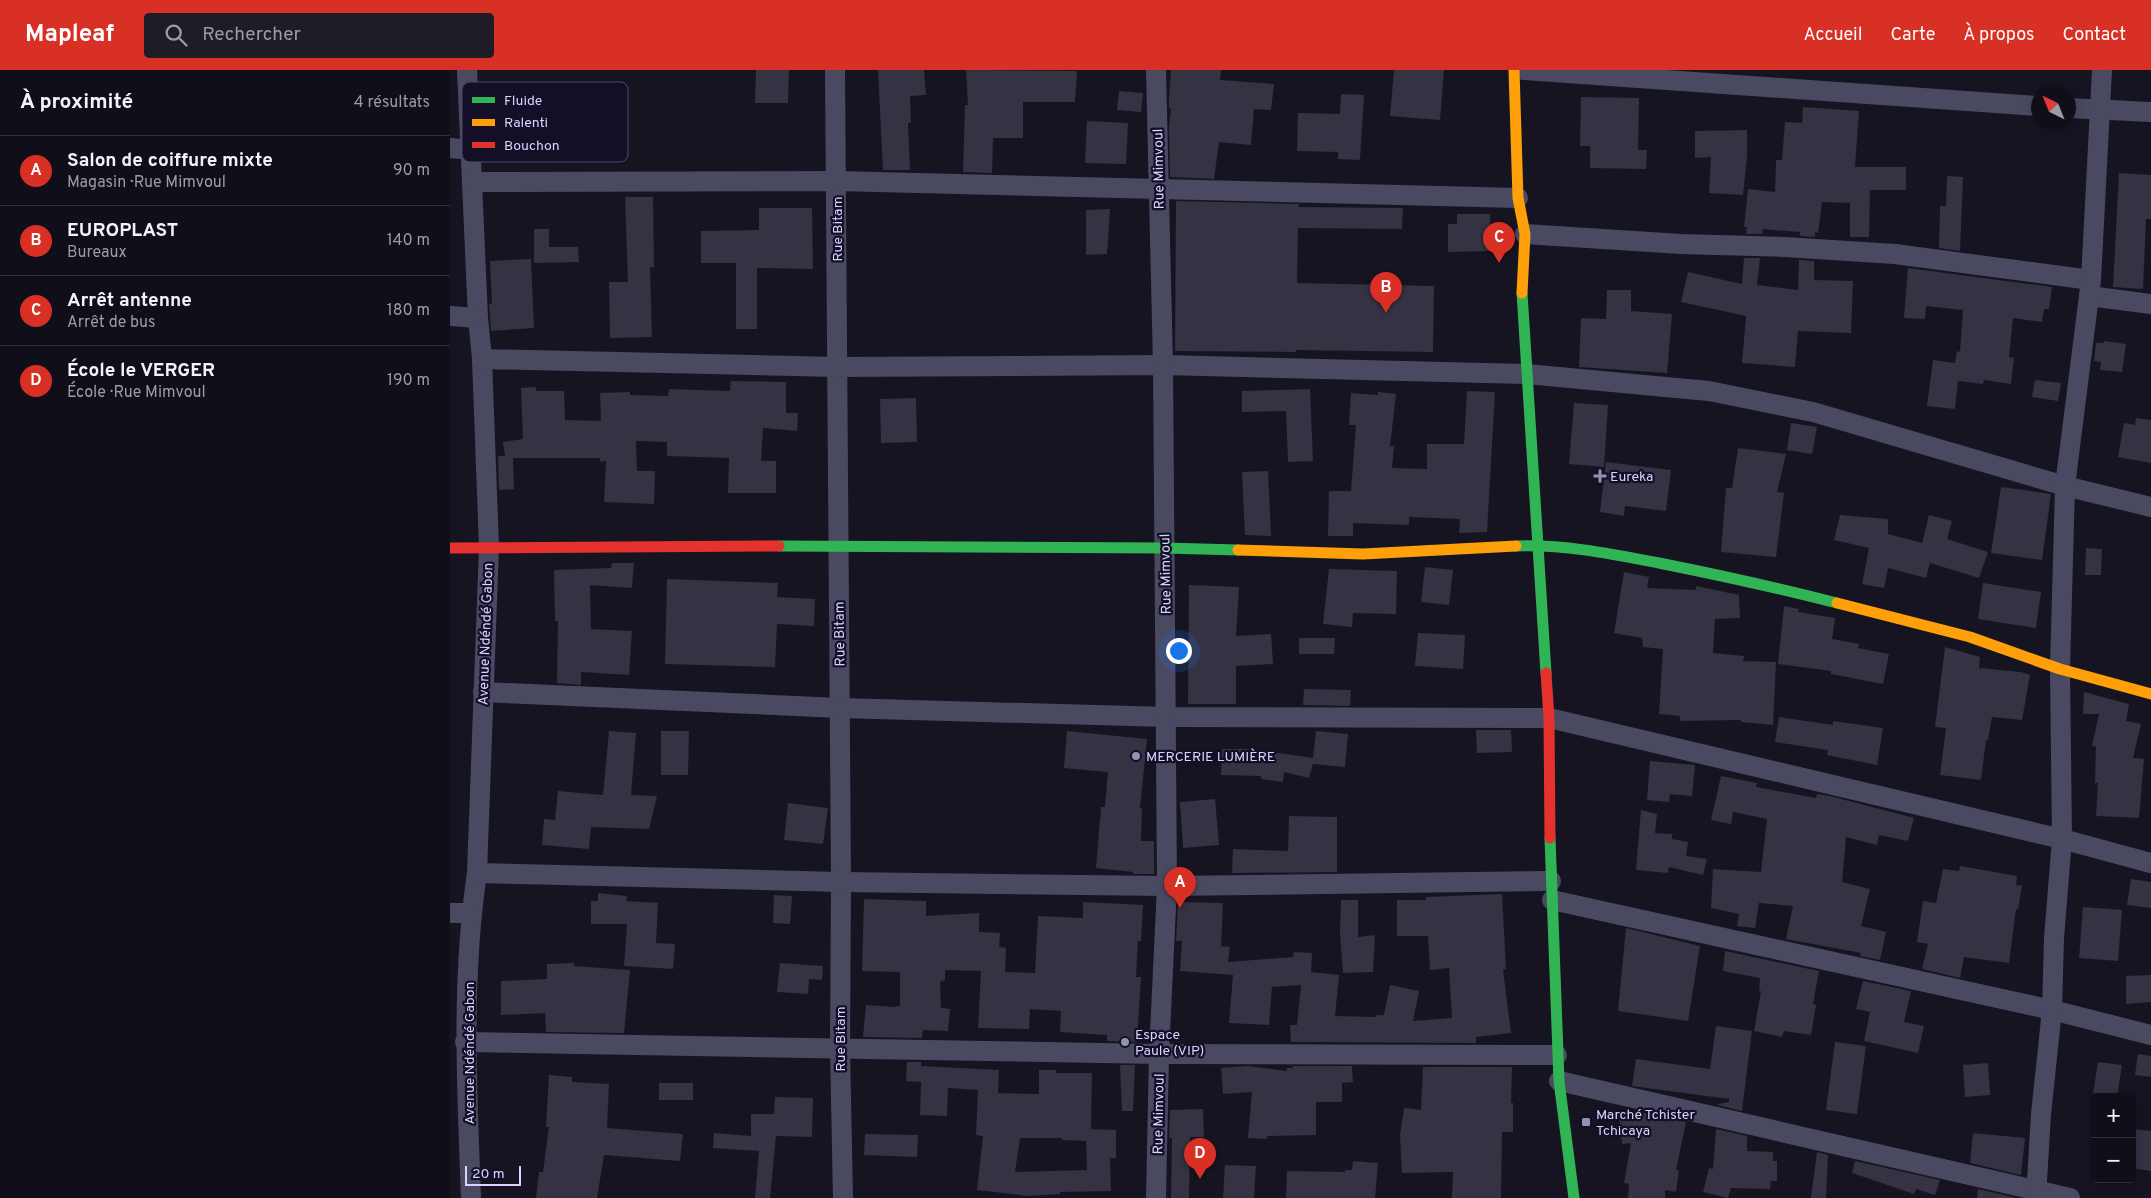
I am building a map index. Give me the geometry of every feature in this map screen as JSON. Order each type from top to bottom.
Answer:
[{"type":"main road","points":[[1514,70],[1518,198],[1525,234],[1522,292],[1549,718],[1551,891],[1557,1055],[1574,1198]]},
{"type":"main road","points":[[450,548],[838,546],[1165,548],[1363,554],[1539,545],[1622,556],[1755,582],[1970,637],[2060,669],[2151,694]]},
{"type":"street","name":"Rue Bitam","points":[[835,70],[842,882],[840,1049],[843,1198]]},
{"type":"street","name":"Rue Mimvoul","points":[[1156,70],[1163,365],[1167,717],[1167,886],[1159,1054],[1156,1198]]},
{"type":"street","points":[[1523,70],[2031,106]]},
{"type":"street","points":[[2036,1194],[2041,1114],[2052,1010],[2054,938],[2062,839],[2060,669],[2065,486],[2090,288],[2102,70]]},
{"type":"street","points":[[2076,108],[2151,112]]},
{"type":"street","name":"Avenue Ndéndé Gabon","points":[[471,162],[478,318],[482,359],[489,547],[477,873],[471,913],[465,1042],[471,1198]]},
{"type":"street","points":[[472,182],[836,181],[1518,198]]},
{"type":"street","points":[[1525,234],[1681,244],[1785,247],[1895,254],[2090,288],[2151,304]]},
{"type":"street","points":[[450,316],[478,318]]},
{"type":"street","points":[[482,359],[837,367],[1163,365],[1527,374],[1709,391],[1813,412],[2065,486],[2151,507]]},
{"type":"street","points":[[483,692],[840,708],[1167,717],[1549,718],[2062,839],[2151,863]]},
{"type":"street","points":[[477,873],[842,882],[1551,891],[2151,1035]]},
{"type":"street","points":[[450,913],[471,913]]},
{"type":"street","points":[[465,1042],[1159,1054],[1557,1055]]},
{"type":"street","points":[[1559,1081],[2036,1194],[2070,1198]]},
{"type":"building","points":[[756,70],[789,70],[788,103],[755,103]]},
{"type":"building","points":[[878,70],[924,70],[926,95],[910,96],[911,123],[908,123],[910,170],[883,170]]},
{"type":"building","points":[[966,70],[1077,71],[1075,102],[1023,102],[1023,138],[993,138],[992,173],[963,172],[965,105],[968,105]]},
{"type":"building","points":[[1171,70],[1221,70],[1220,80],[1274,84],[1271,110],[1254,109],[1251,145],[1219,142],[1214,179],[1170,177],[1169,127],[1171,109],[1169,108],[1169,99]]},
{"type":"building","points":[[1394,70],[1444,70],[1440,120],[1390,116]]},
{"type":"building","points":[[1119,91],[1143,93],[1141,112],[1117,110]]},
{"type":"building","points":[[1341,94],[1364,95],[1360,160],[1338,159],[1338,152],[1297,151],[1298,113],[1340,114]]},
{"type":"building","points":[[1581,97],[1639,98],[1638,150],[1647,150],[1646,169],[1590,168],[1590,146],[1580,146]]},
{"type":"building","points":[[1803,107],[1859,111],[1855,167],[1906,167],[1906,190],[1870,190],[1869,237],[1850,237],[1850,203],[1822,202],[1818,233],[1815,232],[1815,237],[1800,236],[1800,232],[1763,229],[1762,234],[1746,234],[1747,227],[1744,227],[1748,189],[1775,192],[1776,160],[1782,160],[1785,122],[1802,123]]},
{"type":"building","points":[[1087,121],[1128,123],[1126,164],[1085,163]]},
{"type":"building","points":[[1747,130],[1747,157],[1743,195],[1709,193],[1711,157],[1695,158],[1695,131]]},
{"type":"building","points":[[2119,173],[2151,175],[2151,219],[2146,219],[2143,289],[2113,287]]},
{"type":"building","points":[[1947,176],[1963,177],[1960,251],[1939,248],[1940,206],[1946,206]]},
{"type":"building","points":[[625,197],[653,197],[654,267],[650,267],[652,337],[610,338],[609,282],[628,282]]},
{"type":"building","points":[[1176,201],[1299,204],[1299,207],[1403,208],[1402,229],[1298,228],[1297,283],[1434,286],[1433,352],[1175,351]]},
{"type":"building","points":[[759,208],[812,208],[813,269],[757,268],[757,329],[736,329],[736,263],[701,263],[701,231],[759,230]]},
{"type":"building","points":[[1110,209],[1107,254],[1086,255],[1086,210]]},
{"type":"building","points":[[1457,214],[1490,214],[1491,251],[1448,252],[1448,224],[1457,224]]},
{"type":"building","points":[[534,229],[549,229],[549,247],[578,247],[579,262],[534,263]]},
{"type":"building","points":[[1744,258],[1760,258],[1757,285],[1798,290],[1799,260],[1814,261],[1814,280],[1853,281],[1851,333],[1798,331],[1795,367],[1742,363],[1746,316],[1681,302],[1688,272],[1742,284]]},
{"type":"building","points":[[531,259],[534,328],[491,331],[489,304],[492,304],[490,261]]},
{"type":"building","points":[[1908,268],[2052,287],[2049,309],[2044,309],[2042,322],[2013,318],[2009,357],[2014,358],[2011,384],[1984,380],[1983,384],[1958,381],[1955,409],[1927,406],[1933,360],[1955,363],[1957,351],[1960,352],[1963,310],[1926,306],[1925,319],[1904,318]]},
{"type":"building","points":[[1607,290],[1631,290],[1631,311],[1672,314],[1667,373],[1579,367],[1581,318],[1606,319]]},
{"type":"building","points":[[2104,341],[2126,344],[2122,372],[2100,370],[2101,362],[2094,361],[2096,343],[2103,343]]},
{"type":"building","points":[[2035,380],[2061,383],[2058,401],[2032,397]]},
{"type":"building","points":[[731,381],[786,382],[786,413],[798,413],[797,431],[763,428],[761,461],[776,461],[776,493],[728,493],[729,458],[667,456],[667,442],[636,441],[637,471],[655,471],[654,504],[604,502],[606,461],[600,462],[600,458],[513,458],[514,489],[499,490],[498,456],[505,456],[503,442],[523,439],[521,388],[536,387],[536,391],[564,391],[565,420],[601,421],[600,393],[630,392],[630,395],[668,396],[669,389],[730,391]]},
{"type":"building","points":[[1310,389],[1313,461],[1288,462],[1286,411],[1242,412],[1242,391]]},
{"type":"building","points":[[1467,391],[1495,392],[1487,532],[1459,533],[1460,519],[1409,517],[1409,525],[1353,523],[1353,536],[1328,536],[1329,491],[1351,491],[1356,425],[1349,425],[1351,393],[1378,395],[1378,392],[1396,394],[1390,446],[1394,446],[1392,468],[1427,469],[1427,444],[1464,444]]},
{"type":"building","points":[[916,398],[917,442],[881,443],[880,399]]},
{"type":"building","points":[[1574,403],[1608,405],[1604,467],[1569,464]]},
{"type":"building","points":[[2136,418],[2151,420],[2151,463],[2118,457],[2124,423],[2135,425]]},
{"type":"building","points":[[1791,423],[1817,427],[1812,454],[1787,450]]},
{"type":"building","points":[[1738,448],[1786,454],[1777,492],[1784,493],[1776,557],[1721,552],[1726,488],[1732,488]]},
{"type":"building","points":[[1606,462],[1671,470],[1666,511],[1625,506],[1624,516],[1600,512]]},
{"type":"building","points":[[1268,471],[1271,536],[1245,535],[1242,472]]},
{"type":"building","points":[[2001,487],[2051,494],[2042,560],[1991,553]]},
{"type":"building","points":[[1840,515],[1888,519],[1888,534],[1922,543],[1929,515],[1952,521],[1947,539],[1988,552],[1979,578],[1930,563],[1926,578],[1888,568],[1884,588],[1862,584],[1869,548],[1834,540]]},
{"type":"building","points":[[2086,548],[2102,549],[2101,575],[2085,575]]},
{"type":"building","points":[[612,563],[634,563],[632,588],[590,585],[591,629],[632,631],[629,675],[581,672],[581,685],[557,683],[558,621],[555,621],[554,570],[611,568]]},
{"type":"building","points":[[1425,567],[1453,570],[1449,605],[1421,602]]},
{"type":"building","points":[[1329,569],[1397,571],[1396,614],[1353,613],[1352,627],[1323,624]]},
{"type":"building","points":[[1624,572],[1649,577],[1647,588],[1696,590],[1696,586],[1739,595],[1740,618],[1715,619],[1713,653],[1744,656],[1743,661],[1776,662],[1773,725],[1741,722],[1741,720],[1680,721],[1680,716],[1659,714],[1663,649],[1643,647],[1642,638],[1614,633]]},
{"type":"building","points":[[667,579],[778,583],[777,597],[815,599],[814,626],[777,624],[775,667],[665,664]]},
{"type":"building","points":[[1983,583],[2041,592],[2036,628],[1978,619]]},
{"type":"building","points":[[1189,585],[1239,587],[1236,636],[1271,634],[1273,664],[1236,666],[1236,704],[1188,704]]},
{"type":"building","points":[[1784,606],[1799,609],[1798,612],[1835,618],[1832,639],[1859,644],[1858,648],[1889,654],[1883,684],[1831,674],[1831,671],[1778,664]]},
{"type":"building","points":[[1418,633],[1465,635],[1463,669],[1415,666]]},
{"type":"building","points":[[1299,638],[1335,638],[1334,654],[1299,654]]},
{"type":"building","points":[[1945,647],[1980,657],[1979,668],[2021,672],[2030,675],[2022,720],[1992,717],[1988,740],[1986,740],[1981,780],[1940,775],[1946,728],[1935,727]]},
{"type":"building","points":[[1304,689],[1351,690],[1350,706],[1303,705]]},
{"type":"building","points":[[2084,692],[2129,704],[2126,721],[2141,724],[2133,758],[2144,759],[2139,818],[2096,816],[2098,783],[2095,783],[2096,747],[2092,746],[2099,714],[2083,714]]},
{"type":"building","points":[[1779,717],[1833,725],[1833,721],[1883,728],[1877,765],[1827,755],[1828,750],[1775,742]]},
{"type":"building","points":[[1476,730],[1511,730],[1512,752],[1477,753]]},
{"type":"building","points":[[609,731],[636,733],[631,795],[657,796],[649,829],[591,827],[589,849],[542,845],[544,819],[555,820],[558,791],[603,795]]},
{"type":"building","points":[[661,731],[689,731],[688,775],[661,775]]},
{"type":"building","points":[[1067,731],[1147,739],[1140,808],[1142,808],[1141,841],[1154,841],[1154,874],[1133,874],[1133,872],[1096,868],[1101,807],[1105,807],[1108,772],[1064,768]]},
{"type":"building","points":[[1316,731],[1348,734],[1345,767],[1313,764],[1309,778],[1284,772],[1283,782],[1261,779],[1261,776],[1221,775],[1222,749],[1250,749],[1313,758]]},
{"type":"building","points":[[1650,761],[1695,765],[1692,796],[1670,794],[1669,802],[1647,800]]},
{"type":"building","points":[[1721,776],[1757,783],[1756,787],[1816,798],[1817,794],[1830,796],[1914,818],[1908,841],[1879,835],[1877,845],[1846,837],[1842,882],[1870,889],[1861,926],[1886,932],[1880,960],[1860,956],[1861,953],[1786,939],[1793,906],[1759,903],[1755,928],[1737,926],[1739,914],[1711,908],[1713,869],[1761,872],[1767,819],[1733,812],[1731,824],[1711,820]]},
{"type":"building","points":[[1215,799],[1219,845],[1183,848],[1180,802]]},
{"type":"building","points":[[788,803],[828,808],[823,844],[784,840]]},
{"type":"building","points":[[1641,810],[1657,814],[1655,833],[1672,834],[1672,839],[1688,842],[1686,856],[1707,859],[1703,875],[1669,867],[1668,873],[1636,870]]},
{"type":"building","points":[[1289,816],[1337,817],[1337,872],[1232,873],[1233,849],[1288,851]]},
{"type":"building","points":[[1960,866],[2017,876],[2016,885],[2022,886],[2018,909],[2016,909],[2009,963],[1964,957],[1960,978],[1922,969],[1928,944],[1917,942],[1923,901],[1936,903],[1943,869],[1959,871]]},
{"type":"building","points":[[2131,879],[2151,882],[2151,908],[2127,905]]},
{"type":"building","points":[[598,893],[627,896],[626,901],[658,903],[656,943],[675,944],[673,969],[624,966],[627,924],[591,924],[591,901],[598,901]]},
{"type":"building","points":[[1502,894],[1506,969],[1503,969],[1511,1033],[1476,1037],[1476,1043],[1291,1042],[1290,1025],[1297,1025],[1301,985],[1272,987],[1269,1025],[1229,1023],[1233,975],[1180,971],[1182,941],[1176,941],[1178,902],[1223,903],[1221,946],[1230,947],[1228,962],[1293,957],[1294,952],[1312,953],[1311,972],[1339,975],[1335,1016],[1376,1017],[1377,1015],[1384,1015],[1390,985],[1419,991],[1413,1021],[1452,1018],[1449,968],[1430,970],[1428,936],[1397,936],[1397,900],[1426,900],[1426,897]]},
{"type":"building","points":[[774,895],[792,896],[790,924],[773,923]]},
{"type":"building","points":[[864,899],[926,901],[926,916],[979,913],[979,932],[1000,933],[999,947],[1006,948],[1005,972],[1035,973],[1038,916],[1083,918],[1083,902],[1143,905],[1136,977],[1141,977],[1137,1042],[1107,1041],[1107,1035],[1060,1032],[1061,1011],[1030,1009],[1029,1029],[978,1028],[981,971],[945,970],[945,980],[940,982],[941,1008],[950,1009],[948,1031],[923,1030],[922,1038],[863,1037],[866,1005],[900,1006],[900,972],[862,971]]},
{"type":"building","points":[[1341,900],[1358,900],[1358,937],[1375,935],[1373,972],[1343,973],[1340,934]]},
{"type":"building","points":[[2083,907],[2122,910],[2118,961],[2079,958]]},
{"type":"building","points":[[1626,928],[1700,946],[1688,1021],[1618,1011]]},
{"type":"building","points":[[1725,951],[1819,971],[1813,1004],[1816,1005],[1811,1035],[1784,1031],[1782,1037],[1754,1031],[1761,991],[1759,991],[1760,978],[1723,971]]},
{"type":"building","points":[[574,963],[574,966],[630,970],[624,1033],[546,1032],[545,1013],[501,1015],[501,981],[547,979],[547,964]]},
{"type":"building","points":[[780,963],[823,966],[822,980],[809,979],[808,994],[777,992]]},
{"type":"building","points":[[2151,975],[2151,1002],[2126,1004],[2126,976]]},
{"type":"building","points":[[1863,981],[1911,991],[1904,1022],[1924,1026],[1918,1053],[1864,1041],[1870,1012],[1856,1009]]},
{"type":"building","points":[[1716,1026],[1752,1031],[1742,1111],[1718,1105],[1729,1102],[1729,1099],[1632,1086],[1636,1059],[1710,1069]]},
{"type":"building","points":[[1835,1042],[1866,1046],[1857,1114],[1826,1110]]},
{"type":"building","points":[[2138,1054],[2151,1056],[2151,1077],[2135,1075]]},
{"type":"building","points":[[907,1062],[921,1062],[921,1066],[999,1070],[998,1093],[1039,1094],[1039,1070],[1056,1070],[1056,1073],[1092,1073],[1091,1129],[1116,1130],[1116,1158],[1110,1158],[1111,1191],[1060,1192],[1060,1194],[1028,1196],[977,1190],[983,1136],[976,1135],[978,1090],[948,1088],[947,1116],[920,1115],[921,1082],[906,1081]],"holes":[[[1020,1138],[1062,1138],[1062,1140],[1086,1141],[1087,1170],[1015,1172]]]},
{"type":"building","points":[[2098,1062],[2122,1065],[2118,1093],[2093,1093]]},
{"type":"building","points":[[1988,1063],[1990,1095],[1965,1097],[1963,1065]]},
{"type":"building","points":[[1120,1065],[1135,1065],[1133,1111],[1122,1111]]},
{"type":"building","points":[[1248,1066],[1287,1071],[1287,1068],[1293,1068],[1293,1066],[1352,1066],[1353,1082],[1342,1083],[1342,1102],[1316,1102],[1316,1135],[1267,1136],[1267,1139],[1248,1138],[1252,1092],[1223,1094],[1221,1068]]},
{"type":"building","points":[[1423,1067],[1512,1067],[1511,1103],[1513,1103],[1513,1132],[1502,1132],[1501,1198],[1452,1198],[1453,1172],[1402,1173],[1400,1136],[1404,1108],[1421,1110]]},
{"type":"building","points":[[549,1075],[572,1077],[572,1082],[609,1084],[607,1128],[683,1134],[680,1161],[604,1155],[597,1198],[536,1198],[539,1172],[543,1172],[549,1127],[546,1127]]},
{"type":"building","points":[[659,1083],[693,1083],[693,1100],[659,1100]]},
{"type":"building","points":[[775,1097],[813,1098],[812,1137],[776,1136],[770,1198],[755,1198],[759,1151],[713,1148],[714,1133],[751,1136],[751,1114],[774,1114]]},
{"type":"building","points":[[1203,1109],[1204,1137],[1190,1137],[1189,1198],[1171,1198],[1172,1138],[1169,1138],[1170,1110]]},
{"type":"building","points":[[1644,1113],[1686,1122],[1676,1170],[1679,1170],[1676,1192],[1665,1190],[1665,1198],[1628,1198],[1629,1184],[1624,1183],[1631,1143],[1622,1144],[1619,1116]]},
{"type":"building","points":[[1716,1129],[1747,1136],[1747,1151],[1773,1152],[1773,1161],[1777,1161],[1777,1181],[1771,1181],[1770,1189],[1731,1188],[1728,1198],[1703,1192],[1709,1168],[1713,1169]]},
{"type":"building","points":[[2136,1129],[2151,1131],[2151,1171],[2136,1169]]},
{"type":"building","points":[[1973,1133],[2025,1138],[2021,1175],[1970,1163]]},
{"type":"building","points":[[865,1134],[918,1135],[917,1157],[864,1155]]},
{"type":"building","points":[[1817,1152],[1828,1155],[1826,1198],[1811,1198]]},
{"type":"building","points":[[1353,1161],[1378,1163],[1375,1198],[1286,1198],[1287,1171],[1345,1172],[1345,1170],[1352,1170]]},
{"type":"building","points":[[1855,1161],[1940,1180],[1935,1195],[1916,1189],[1914,1194],[1852,1173]]},
{"type":"building","points":[[1225,1165],[1256,1166],[1254,1198],[1223,1198]]},
{"type":"building","points":[[1978,1189],[2017,1198],[1977,1198]]},
{"type":"traffic: fast","points":[[1522,293],[1546,673]]},
{"type":"traffic: fast","points":[[779,546],[1238,550]]},
{"type":"traffic: fast","points":[[1516,546],[1570,548],[1623,556],[1726,577],[1837,603]]},
{"type":"traffic: fast","points":[[1550,838],[1559,1081],[1574,1198]]},
{"type":"traffic: slow","points":[[1514,70],[1518,198],[1525,234],[1522,293]]},
{"type":"traffic: slow","points":[[1238,550],[1363,554],[1516,546]]},
{"type":"traffic: slow","points":[[1837,603],[1970,637],[2060,669],[2151,694]]},
{"type":"traffic: jam","points":[[450,548],[779,546]]},
{"type":"traffic: jam","points":[[1546,673],[1549,718],[1550,838]]},
{"type":"place","name":"Arrêt antenne","points":[[1499,263]]},
{"type":"place","name":"EUROPLAST","points":[[1386,313]]},
{"type":"place","name":"Eureka","points":[[1600,476]]},
{"type":"place","name":"MERCERIE LUMIÈRE","points":[[1136,756]]},
{"type":"place","name":"Salon de coiffure mixte","points":[[1180,908]]},
{"type":"place","name":"Espace Paule (VIP)","points":[[1125,1042]]},
{"type":"place","name":"Marché Tchister Tchicaya","points":[[1586,1122]]},
{"type":"place","name":"École le VERGER","points":[[1200,1179]]}]
